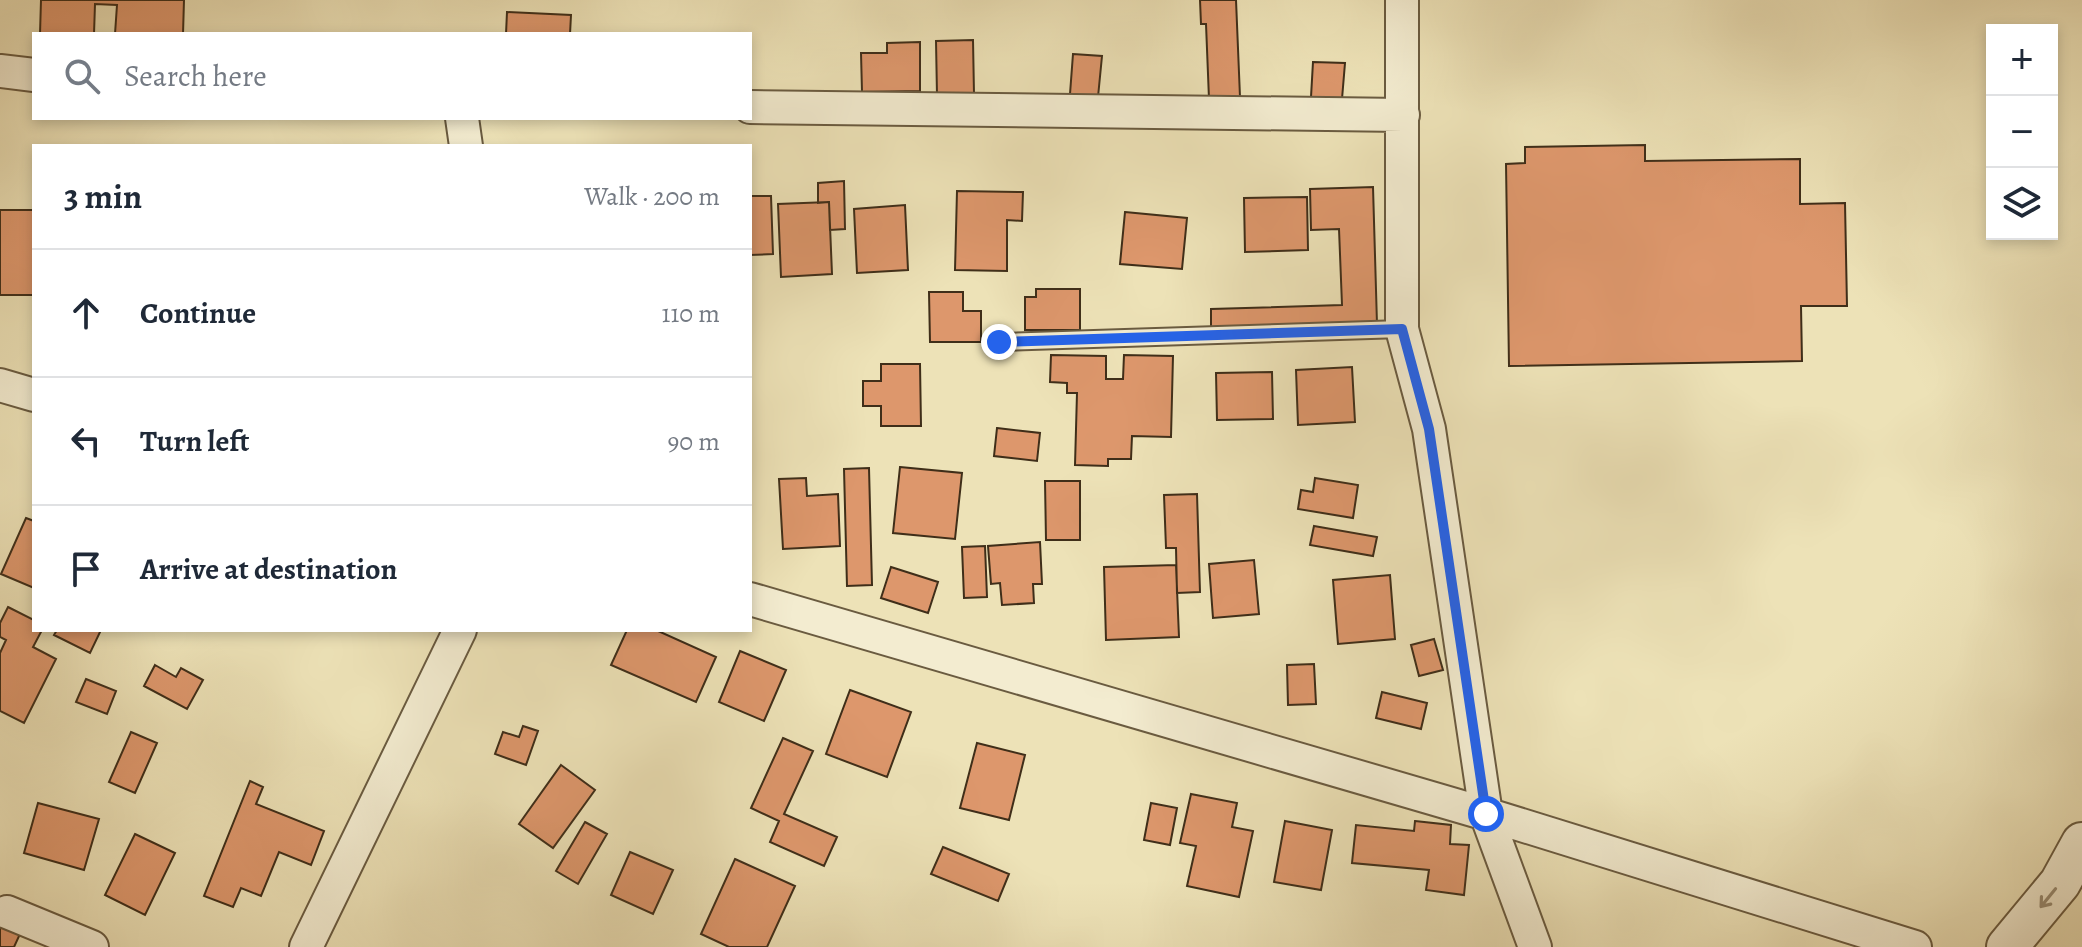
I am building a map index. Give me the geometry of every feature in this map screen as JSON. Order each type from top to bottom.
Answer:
[{"type":"street","points":[[1402,0],[1402,329],[1429,429],[1486,814],[1535,947]]},
{"type":"street","points":[[0,71],[32,75]]},
{"type":"street","points":[[752,107],[1403,115]]},
{"type":"street","points":[[462,120],[466,144]]},
{"type":"street","points":[[0,385],[32,394]]},
{"type":"street","points":[[752,600],[1486,814],[1915,947]]},
{"type":"street","points":[[306,947],[459,632]]},
{"type":"street","points":[[2007,947],[2060,883],[2082,843]]},
{"type":"street","points":[[7,912],[92,947]]},
{"type":"lane","points":[[999,342],[1402,329]]},
{"type":"building","points":[[41,0],[184,0],[183,32],[115,32],[117,5],[95,4],[94,32],[40,32]]},
{"type":"building","points":[[1200,0],[1236,0],[1240,97],[1209,99],[1206,24],[1201,24]]},
{"type":"building","points":[[507,12],[571,15],[570,32],[506,32]]},
{"type":"building","points":[[973,40],[974,94],[937,95],[936,41]]},
{"type":"building","points":[[920,42],[920,91],[862,92],[861,53],[887,53],[887,43]]},
{"type":"building","points":[[1073,54],[1102,56],[1098,97],[1070,94]]},
{"type":"building","points":[[1313,62],[1345,63],[1342,99],[1311,97]]},
{"type":"building","points":[[1645,145],[1645,161],[1800,159],[1800,204],[1845,203],[1847,306],[1801,306],[1802,361],[1509,366],[1506,164],[1525,163],[1525,147]]},
{"type":"building","points":[[844,181],[845,229],[830,230],[829,202],[818,203],[818,183]]},
{"type":"building","points":[[1373,187],[1377,324],[1211,330],[1211,309],[1342,305],[1339,229],[1311,230],[1310,189]]},
{"type":"building","points":[[957,191],[1023,192],[1022,221],[1007,220],[1007,271],[955,270]]},
{"type":"building","points":[[752,196],[771,196],[773,254],[752,255]]},
{"type":"building","points":[[1307,197],[1308,250],[1245,252],[1244,198]]},
{"type":"building","points":[[829,202],[832,274],[781,277],[778,204]]},
{"type":"building","points":[[905,205],[908,270],[857,273],[854,209]]},
{"type":"building","points":[[0,210],[32,210],[32,295],[0,295]]},
{"type":"building","points":[[1125,212],[1187,218],[1182,269],[1120,264]]},
{"type":"building","points":[[1036,289],[1080,289],[1080,330],[1025,330],[1025,297],[1036,297]]},
{"type":"building","points":[[929,292],[963,292],[963,311],[981,311],[981,342],[930,342]]},
{"type":"building","points":[[1051,355],[1106,356],[1106,379],[1123,379],[1124,355],[1173,356],[1171,437],[1132,436],[1131,459],[1108,459],[1108,466],[1075,465],[1077,393],[1067,393],[1067,383],[1050,382]]},
{"type":"building","points":[[881,364],[920,364],[921,426],[881,426],[881,406],[863,406],[863,381],[881,381]]},
{"type":"building","points":[[1352,367],[1355,422],[1298,425],[1296,370]]},
{"type":"building","points":[[1272,372],[1273,419],[1217,420],[1216,373]]},
{"type":"building","points":[[997,428],[1040,433],[1037,461],[994,456]]},
{"type":"building","points":[[900,467],[962,473],[955,539],[893,533]]},
{"type":"building","points":[[869,468],[872,585],[847,586],[844,469]]},
{"type":"building","points":[[806,478],[807,496],[838,494],[840,546],[783,549],[779,479]]},
{"type":"building","points":[[1315,478],[1358,485],[1353,518],[1298,509],[1301,490],[1313,492]]},
{"type":"building","points":[[1045,481],[1080,481],[1080,540],[1046,540]]},
{"type":"building","points":[[1197,494],[1200,592],[1177,593],[1176,548],[1166,548],[1164,495]]},
{"type":"building","points":[[26,518],[32,520],[32,587],[1,574]]},
{"type":"building","points":[[1314,526],[1377,537],[1373,556],[1310,545]]},
{"type":"building","points":[[1040,542],[1042,584],[1033,584],[1034,603],[1002,605],[1000,583],[991,584],[988,546]]},
{"type":"building","points":[[985,546],[987,597],[964,598],[962,547]]},
{"type":"building","points":[[1254,560],[1259,614],[1213,618],[1209,564]]},
{"type":"building","points":[[1176,565],[1179,637],[1106,640],[1104,567]]},
{"type":"building","points":[[891,567],[938,582],[928,613],[881,598]]},
{"type":"building","points":[[1390,575],[1395,639],[1338,644],[1333,580]]},
{"type":"building","points":[[8,607],[32,619],[32,632],[41,632],[33,647],[56,659],[24,723],[0,711],[0,653],[6,640],[0,637],[0,623]]},
{"type":"building","points":[[56,632],[100,632],[90,653],[54,635]]},
{"type":"building","points":[[626,632],[660,632],[716,657],[696,702],[611,665]]},
{"type":"building","points":[[1434,639],[1443,670],[1419,676],[1411,645]]},
{"type":"building","points":[[740,651],[786,670],[764,721],[719,702]]},
{"type":"building","points":[[1314,664],[1316,704],[1288,705],[1287,665]]},
{"type":"building","points":[[155,665],[176,677],[181,668],[203,680],[187,709],[144,686]]},
{"type":"building","points":[[86,679],[116,691],[107,714],[76,702]]},
{"type":"building","points":[[850,690],[911,712],[887,777],[826,754]]},
{"type":"building","points":[[1382,692],[1427,703],[1421,729],[1376,718]]},
{"type":"building","points":[[523,726],[538,731],[526,765],[495,754],[503,732],[519,737]]},
{"type":"building","points":[[131,732],[157,743],[135,793],[109,782]]},
{"type":"building","points":[[783,738],[813,751],[784,814],[837,837],[824,866],[770,842],[779,821],[751,808]]},
{"type":"building","points":[[977,743],[1025,755],[1009,820],[960,808]]},
{"type":"building","points":[[561,765],[595,790],[553,848],[519,824]]},
{"type":"building","points":[[250,781],[263,787],[256,804],[324,831],[311,865],[279,852],[261,896],[241,888],[233,907],[204,896]]},
{"type":"building","points":[[1191,794],[1237,803],[1232,827],[1253,831],[1239,897],[1187,886],[1196,846],[1180,843]]},
{"type":"building","points":[[38,803],[99,819],[84,870],[24,853]]},
{"type":"building","points":[[1151,803],[1177,808],[1170,845],[1144,840]]},
{"type":"building","points":[[1285,821],[1332,830],[1321,890],[1274,882]]},
{"type":"building","points":[[1415,821],[1451,825],[1450,844],[1469,845],[1464,895],[1426,890],[1429,870],[1352,863],[1356,825],[1414,831]]},
{"type":"building","points":[[585,822],[607,834],[578,884],[556,871]]},
{"type":"building","points":[[135,834],[175,853],[145,915],[105,895]]},
{"type":"building","points":[[943,847],[1009,874],[998,901],[931,874]]},
{"type":"building","points":[[630,852],[673,870],[653,914],[611,895]]},
{"type":"building","points":[[735,859],[795,886],[767,947],[729,947],[701,934]]},
{"type":"building","points":[[0,924],[20,934],[14,947],[0,947]]},
{"type":"route","points":[[999,342],[1402,329],[1429,429],[1486,814]]}]
